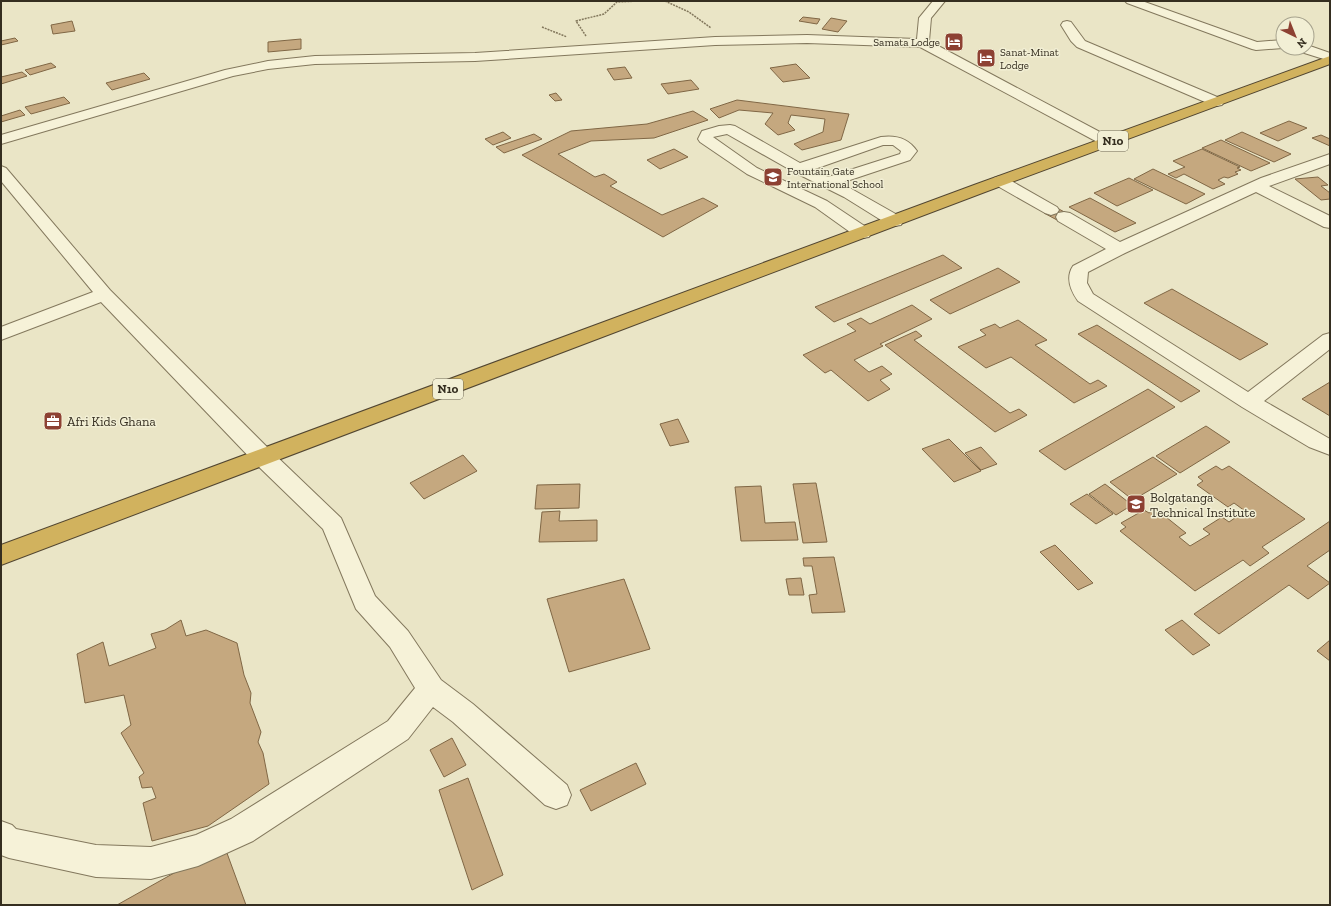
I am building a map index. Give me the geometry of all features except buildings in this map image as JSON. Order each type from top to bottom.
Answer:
[{"type":"highway","name":"N10","points":[[1,556],[895,221],[1000,180],[1217,102],[1330,58]]},
{"type":"street","points":[[923,43],[925,18],[938,1]]},
{"type":"street","points":[[1132,1],[1256,46],[1275,45]]},
{"type":"street","points":[[1067,26],[1081,44],[1217,102]]},
{"type":"street","points":[[1,140],[230,73],[268,65],[315,60],[475,57],[715,41],[806,39],[923,43],[1108,142]]},
{"type":"street","points":[[1315,52],[1330,58]]},
{"type":"street","points":[[863,233],[821,204],[752,170],[704,139],[707,134],[719,130],[730,129],[799,169],[850,194],[895,221]]},
{"type":"street","points":[[799,169],[881,141],[894,140],[905,145],[909,151],[905,156],[826,183]]},
{"type":"street","points":[[1330,159],[1257,186],[1120,249],[1079,270],[1078,283],[1085,297],[1249,402],[1317,442],[1330,447]]},
{"type":"street","points":[[1,171],[104,294],[264,458],[333,524],[364,602],[399,639],[431,688],[463,713],[556,795]]},
{"type":"street","points":[[1000,180],[1120,249]]},
{"type":"street","points":[[1257,186],[1329,222]]},
{"type":"street","points":[[1,334],[104,294]]},
{"type":"street","points":[[1249,402],[1330,339]]},
{"type":"street","points":[[1,836],[9,843],[96,861],[151,863],[198,850],[242,830],[398,730],[431,688]]},
{"type":"path","points":[[594,49],[576,21],[604,14],[617,2],[640,1]]},
{"type":"path","points":[[665,1],[685,9],[696,16],[715,33]]},
{"type":"path","points":[[542,27],[557,32],[594,49]]},
{"type":"place","name":"Samata Lodge","points":[[954,42]]},
{"type":"place","name":"Sanat-Minat Lodge","points":[[986,58]]},
{"type":"place","name":"Fountain Gate International School","points":[[773,177]]},
{"type":"place","name":"Afri Kids Ghana","points":[[53,421]]},
{"type":"place","name":"Bolgatanga Technical Institute","points":[[1136,504]]}]
